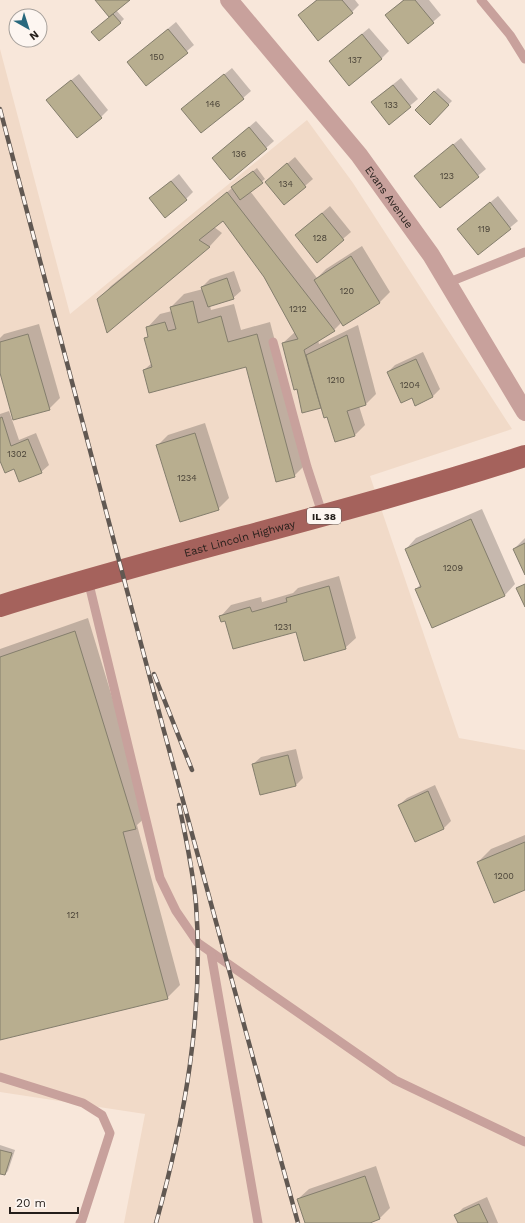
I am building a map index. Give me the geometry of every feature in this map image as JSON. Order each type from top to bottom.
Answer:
[{"type":"main road","name":"East Lincoln Highway","points":[[0,606],[88,578],[323,516],[525,456]]},
{"type":"street","name":"Evans Avenue","points":[[229,0],[360,154],[431,255],[525,412]]},
{"type":"lane","points":[[481,0],[510,35],[525,59]]},
{"type":"lane","points":[[447,283],[525,252]]},
{"type":"lane","points":[[273,342],[307,467],[323,516]]},
{"type":"lane","points":[[88,578],[160,878],[176,911],[198,943],[395,1080],[525,1142]]},
{"type":"lane","points":[[211,953],[258,1223]]},
{"type":"lane","points":[[0,1077],[84,1103],[102,1115],[110,1133],[80,1223]]},
{"type":"shaded area","points":[[0,49],[70,314],[307,120],[353,183],[512,429],[370,476],[459,738],[525,750],[525,1223],[124,1223],[145,1114],[0,1092]]},
{"type":"building","points":[[95,0],[130,0],[109,17]]},
{"type":"building","points":[[317,0],[342,0],[353,13],[318,41],[298,15]]},
{"type":"building","points":[[404,0],[415,0],[434,23],[408,44],[385,15]]},
{"type":"building","points":[[113,14],[121,23],[99,41],[91,32]]},
{"type":"building","points":[[168,29],[188,53],[146,86],[127,62]]},
{"type":"building","points":[[362,34],[382,59],[349,86],[329,61]]},
{"type":"building","points":[[224,74],[244,99],[201,133],[181,109]]},
{"type":"building","points":[[71,80],[102,118],[77,138],[46,100]]},
{"type":"building","points":[[393,85],[411,107],[389,125],[371,102]]},
{"type":"building","points":[[434,91],[449,105],[430,125],[415,110]]},
{"type":"building","points":[[249,127],[267,149],[230,180],[212,158]]},
{"type":"building","points":[[453,144],[479,177],[440,208],[414,176]]},
{"type":"building","points":[[287,163],[306,187],[284,205],[265,182]]},
{"type":"building","points":[[253,171],[263,183],[240,200],[231,187]]},
{"type":"building","points":[[171,181],[187,200],[165,218],[149,198]]},
{"type":"building","points":[[227,192],[335,331],[304,350],[321,408],[302,413],[297,389],[294,390],[282,343],[298,339],[264,277],[223,221],[199,240],[210,247],[107,333],[97,299]]},
{"type":"building","points":[[490,202],[511,229],[478,255],[457,229]]},
{"type":"building","points":[[322,213],[344,240],[317,263],[295,235]]},
{"type":"building","points":[[351,256],[380,303],[343,326],[314,280]]},
{"type":"building","points":[[227,278],[234,299],[208,307],[201,287]]},
{"type":"building","points":[[193,301],[198,323],[221,316],[228,342],[257,334],[295,477],[276,482],[246,367],[149,393],[143,370],[152,367],[144,338],[148,337],[146,327],[165,322],[168,331],[176,329],[170,307]]},
{"type":"building","points":[[28,334],[50,410],[13,420],[0,373],[0,342]]},
{"type":"building","points":[[347,335],[366,405],[347,411],[355,436],[335,442],[327,417],[324,418],[306,355]]},
{"type":"building","points":[[416,359],[433,397],[415,406],[412,398],[401,403],[387,372]]},
{"type":"building","points":[[2,417],[11,446],[28,439],[42,473],[19,482],[14,469],[5,473],[0,461],[0,418]]},
{"type":"building","points":[[195,433],[219,510],[180,522],[156,445]]},
{"type":"building","points":[[471,519],[505,596],[432,628],[415,589],[421,587],[405,549]]},
{"type":"building","points":[[525,543],[525,575],[513,549]]},
{"type":"building","points":[[525,584],[525,607],[516,588]]},
{"type":"building","points":[[329,586],[346,649],[304,661],[296,632],[233,649],[225,621],[221,622],[219,616],[250,607],[252,612],[287,602],[286,598]]},
{"type":"building","points":[[75,631],[136,829],[123,832],[168,999],[0,1040],[0,657]]},
{"type":"building","points":[[288,755],[296,786],[260,795],[252,764]]},
{"type":"building","points":[[428,791],[444,829],[415,842],[398,805]]},
{"type":"building","points":[[525,842],[525,890],[494,903],[477,862]]},
{"type":"building","points":[[0,1150],[12,1153],[5,1175],[0,1174]]},
{"type":"building","points":[[365,1176],[380,1219],[370,1223],[305,1223],[297,1199]]},
{"type":"building","points":[[479,1204],[488,1223],[458,1223],[454,1215]]},
{"type":"railway","points":[[0,109],[164,731],[298,1223]]},
{"type":"railway","points":[[154,674],[192,770]]},
{"type":"railway","points":[[156,1223],[176,1144],[184,1105],[195,1025],[198,944],[196,904],[187,842],[179,805]]}]
